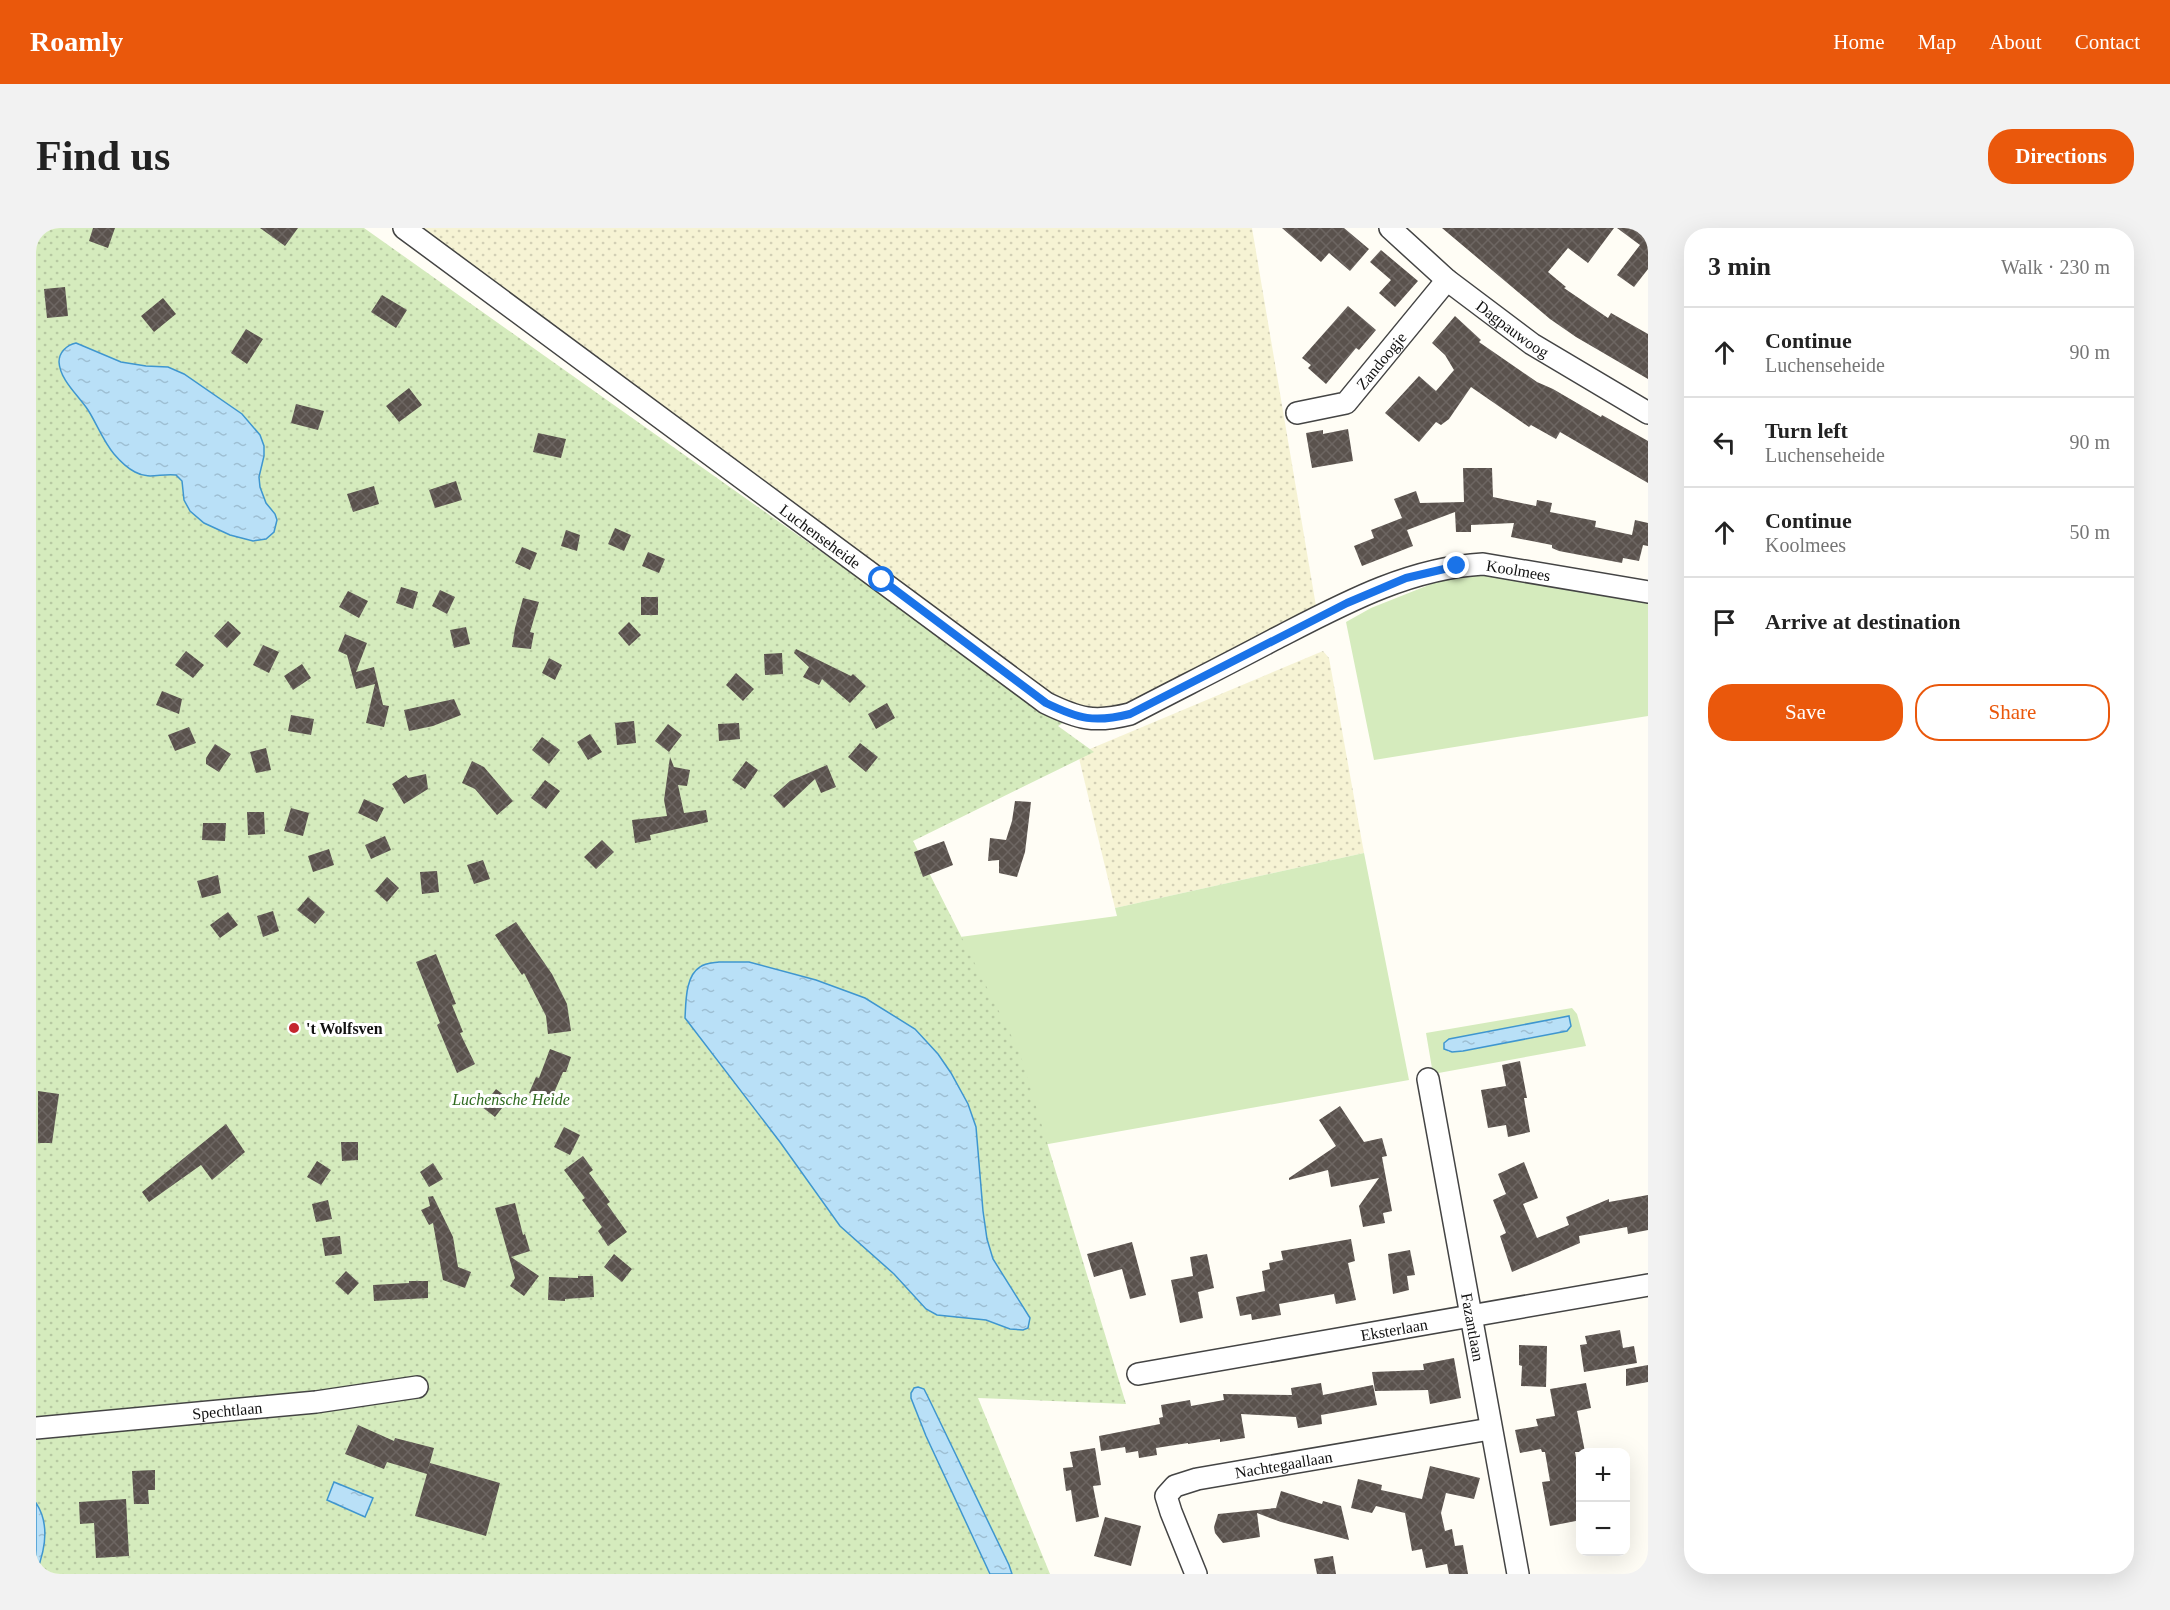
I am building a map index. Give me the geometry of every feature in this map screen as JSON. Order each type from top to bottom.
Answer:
[{"type":"street","name":"Luchenseheide","points":[[404,228],[1046,703],[1066,712],[1093,720],[1111,719],[1130,714],[1325,613]]},
{"type":"street","name":"Dagpauwoog","points":[[1390,228],[1447,280],[1532,344],[1648,413]]},
{"type":"street","name":"Zandoogje","points":[[1297,413],[1346,403],[1447,280]]},
{"type":"street","name":"Koolmees","points":[[1325,613],[1406,578],[1457,566],[1483,564],[1648,592]]},
{"type":"street","name":"Fazantlaan","points":[[1428,1079],[1518,1574]]},
{"type":"street","name":"Eksterlaan","points":[[1138,1374],[1648,1285]]},
{"type":"street","name":"Spechtlaan","points":[[36,1428],[316,1402],[417,1387]]},
{"type":"street","name":"Nachtegaallaan","points":[[1196,1574],[1166,1496],[1175,1486],[1197,1479],[1490,1429]]},
{"type":"shaded area","points":[[423,228],[1252,228],[1317,612],[1123,711],[1069,708],[945,621],[691,427]]},
{"type":"shaded area","points":[[1323,651],[1329,658],[1364,853],[1115,908],[1078,754]]},
{"type":"green space","name":"Luchensche Heide","points":[[36,228],[364,228],[1063,723],[1058,726],[1094,752],[913,841],[1020,1053],[1126,1404],[978,1398],[1050,1574],[36,1574]]},
{"type":"green space","points":[[1454,575],[1494,575],[1648,602],[1648,716],[1374,760],[1346,622],[1371,608]]},
{"type":"green space","points":[[1364,853],[1409,1080],[1037,1146],[960,937],[1117,916],[1115,908]]},
{"type":"green space","points":[[1572,1008],[1577,1014],[1586,1046],[1433,1074],[1426,1033]],"holes":[[[1569,1016],[1571,1026],[1567,1031],[1448,1052],[1449,1039]]]},
{"type":"water","points":[[76,343],[121,362],[168,367],[184,374],[242,414],[260,435],[264,446],[259,477],[260,487],[266,503],[277,520],[274,532],[266,539],[253,541],[230,535],[204,523],[190,511],[184,500],[182,481],[176,475],[140,474],[121,462],[107,444],[88,410],[66,381],[60,369],[59,358],[62,352]]},
{"type":"water","points":[[719,962],[749,962],[816,980],[865,998],[915,1029],[938,1054],[968,1104],[976,1127],[987,1239],[993,1259],[1030,1318],[1028,1328],[1010,1329],[986,1320],[937,1315],[926,1309],[894,1274],[840,1226],[780,1142],[685,1018],[687,990],[691,977],[702,966]]},
{"type":"water","points":[[1569,1016],[1571,1026],[1567,1031],[1463,1051],[1452,1052],[1444,1049],[1444,1043],[1449,1039]]},
{"type":"water","points":[[914,1388],[924,1389],[1012,1574],[990,1574],[926,1436],[911,1398]]},
{"type":"water","points":[[334,1482],[373,1498],[365,1517],[327,1500]]},
{"type":"water","points":[[36,1503],[43,1520],[45,1538],[36,1573]]},
{"type":"building","points":[[93,228],[115,228],[108,248],[89,241]]},
{"type":"building","points":[[260,228],[298,228],[285,246]]},
{"type":"building","points":[[1282,228],[1344,228],[1369,249],[1350,271],[1329,253],[1321,262]]},
{"type":"building","points":[[1442,228],[1614,228],[1588,263],[1568,248],[1548,272],[1566,287],[1564,288],[1608,318],[1611,313],[1648,334],[1648,379],[1550,319]]},
{"type":"building","points":[[1617,228],[1648,228],[1648,269],[1634,287],[1617,275],[1640,245]]},
{"type":"building","points":[[1381,250],[1418,281],[1395,307],[1379,293],[1391,280],[1370,262]]},
{"type":"building","points":[[65,287],[68,316],[47,318],[44,289]]},
{"type":"building","points":[[382,295],[407,310],[396,328],[371,312]]},
{"type":"building","points":[[163,298],[176,314],[154,332],[141,316]]},
{"type":"building","points":[[1348,306],[1376,330],[1359,350],[1356,348],[1326,384],[1308,368],[1311,365],[1302,358]]},
{"type":"building","points":[[1455,316],[1481,340],[1479,342],[1537,382],[1648,441],[1648,483],[1560,432],[1556,439],[1531,425],[1529,427],[1471,387],[1449,419],[1441,425],[1436,422],[1419,442],[1385,413],[1419,376],[1436,391],[1454,370],[1445,355],[1432,343]]},
{"type":"building","points":[[246,329],[263,339],[247,364],[231,353]]},
{"type":"building","points":[[409,388],[422,405],[399,422],[386,406]]},
{"type":"building","points":[[296,404],[324,411],[318,430],[291,423]]},
{"type":"building","points":[[1348,429],[1353,461],[1312,468],[1306,433],[1323,430],[1323,434]]},
{"type":"building","points":[[538,433],[566,439],[561,458],[533,452]]},
{"type":"building","points":[[1463,468],[1492,468],[1493,497],[1536,506],[1537,500],[1552,503],[1550,512],[1596,521],[1595,527],[1632,535],[1635,520],[1648,523],[1648,546],[1643,545],[1639,561],[1623,558],[1622,563],[1559,551],[1552,548],[1552,545],[1511,537],[1514,523],[1471,525],[1471,532],[1456,532],[1455,512],[1407,530],[1413,546],[1362,566],[1354,546],[1374,538],[1371,530],[1402,518],[1394,499],[1416,491],[1420,503],[1464,502]]},
{"type":"building","points":[[456,481],[462,500],[435,508],[429,490]]},
{"type":"building","points":[[374,486],[379,504],[353,512],[347,494]]},
{"type":"building","points":[[615,528],[631,535],[624,551],[608,544]]},
{"type":"building","points":[[566,530],[580,535],[577,551],[561,546]]},
{"type":"building","points":[[522,547],[537,553],[530,570],[515,563]]},
{"type":"building","points":[[648,552],[665,559],[659,573],[642,566]]},
{"type":"building","points":[[401,587],[418,592],[413,609],[396,603]]},
{"type":"building","points":[[440,590],[455,597],[447,614],[432,606]]},
{"type":"building","points":[[348,591],[368,601],[359,618],[339,607]]},
{"type":"building","points":[[641,597],[658,597],[658,615],[641,615]]},
{"type":"building","points":[[523,598],[539,602],[530,632],[534,633],[531,649],[512,647]]},
{"type":"building","points":[[228,621],[241,633],[227,648],[214,636]]},
{"type":"building","points":[[629,622],[641,635],[629,646],[618,633]]},
{"type":"building","points":[[466,627],[470,644],[454,648],[450,630]]},
{"type":"building","points":[[345,634],[367,643],[356,672],[374,667],[383,705],[389,706],[384,727],[366,723],[375,684],[356,689],[347,655],[338,651]]},
{"type":"building","points":[[263,645],[279,652],[269,673],[253,665]]},
{"type":"building","points":[[796,649],[851,676],[853,674],[866,686],[850,703],[822,679],[819,685],[803,677],[809,667],[794,653]]},
{"type":"building","points":[[186,651],[204,665],[193,678],[175,665]]},
{"type":"building","points":[[782,653],[783,674],[765,675],[764,654]]},
{"type":"building","points":[[549,658],[562,665],[555,680],[542,673]]},
{"type":"building","points":[[302,664],[311,678],[293,690],[284,676]]},
{"type":"building","points":[[736,673],[754,689],[743,701],[726,685]]},
{"type":"building","points":[[162,691],[182,699],[179,714],[156,705]]},
{"type":"building","points":[[454,699],[461,715],[433,726],[409,731],[404,710]]},
{"type":"building","points":[[887,703],[895,718],[876,729],[868,714]]},
{"type":"building","points":[[291,715],[314,719],[311,735],[288,731]]},
{"type":"building","points":[[634,721],[636,743],[617,745],[615,723]]},
{"type":"building","points":[[739,723],[740,739],[719,741],[718,724]]},
{"type":"building","points":[[668,724],[682,735],[669,752],[655,741]]},
{"type":"building","points":[[189,727],[196,743],[175,751],[168,735]]},
{"type":"building","points":[[590,734],[602,752],[588,760],[577,742]]},
{"type":"building","points":[[542,737],[560,750],[549,764],[532,750]]},
{"type":"building","points":[[860,743],[878,757],[866,772],[848,757]]},
{"type":"building","points":[[215,744],[231,754],[219,772],[206,764],[206,758]]},
{"type":"building","points":[[266,748],[271,770],[256,773],[250,752]]},
{"type":"building","points":[[670,757],[674,767],[690,770],[687,786],[678,785],[684,813],[706,810],[708,822],[650,835],[651,840],[635,843],[632,820],[667,816],[664,800]]},
{"type":"building","points":[[472,761],[484,767],[513,801],[497,815],[475,789],[462,783]]},
{"type":"building","points":[[746,761],[758,770],[745,789],[732,780]]},
{"type":"building","points":[[827,765],[836,787],[821,793],[815,779],[784,808],[773,796],[790,781]]},
{"type":"building","points":[[426,774],[428,789],[404,804],[392,784],[406,775],[408,778]]},
{"type":"building","points":[[545,780],[560,791],[546,809],[531,798]]},
{"type":"building","points":[[364,799],[384,808],[377,822],[358,813]]},
{"type":"building","points":[[1015,801],[1031,802],[1025,852],[1017,877],[999,873],[999,860],[988,861],[990,838],[1006,840]]},
{"type":"building","points":[[291,808],[309,813],[303,836],[284,831]]},
{"type":"building","points":[[247,812],[264,812],[265,834],[248,835]]},
{"type":"building","points":[[203,823],[226,823],[225,841],[202,840]]},
{"type":"building","points":[[385,836],[391,850],[371,859],[365,845]]},
{"type":"building","points":[[602,840],[614,852],[596,869],[584,857]]},
{"type":"building","points":[[944,841],[953,865],[923,877],[914,852]]},
{"type":"building","points":[[329,849],[334,865],[313,872],[308,856]]},
{"type":"building","points":[[483,860],[490,879],[474,884],[467,865]]},
{"type":"building","points":[[437,871],[439,892],[422,894],[420,872]]},
{"type":"building","points":[[218,875],[221,893],[202,898],[197,881]]},
{"type":"building","points":[[387,877],[399,888],[387,902],[375,891]]},
{"type":"building","points":[[308,897],[325,912],[315,924],[297,910]]},
{"type":"building","points":[[273,911],[279,931],[263,937],[257,916]]},
{"type":"building","points":[[228,912],[238,925],[220,938],[210,925]]},
{"type":"building","points":[[516,922],[552,974],[567,1004],[571,1031],[548,1034],[546,1016],[524,973],[522,975],[495,935]]},
{"type":"building","points":[[436,954],[456,1004],[452,1005],[463,1032],[460,1033],[475,1064],[457,1073],[437,1025],[440,1023],[416,962]]},
{"type":"building","points":[[550,1049],[571,1057],[566,1072],[563,1072],[550,1102],[529,1093],[536,1077],[539,1078]]},
{"type":"building","points":[[1520,1061],[1530,1132],[1508,1137],[1506,1125],[1488,1128],[1481,1090],[1506,1086],[1502,1065]]},
{"type":"building","points":[[496,1089],[509,1099],[495,1117],[482,1107]]},
{"type":"building","points":[[38,1091],[59,1094],[52,1143],[38,1143]]},
{"type":"building","points":[[1340,1106],[1364,1142],[1382,1138],[1387,1156],[1382,1157],[1392,1211],[1383,1213],[1385,1223],[1363,1227],[1359,1206],[1379,1178],[1331,1187],[1328,1170],[1289,1180],[1336,1146],[1319,1120]]},
{"type":"building","points":[[226,1124],[245,1152],[212,1180],[201,1165],[149,1202],[142,1192]]},
{"type":"building","points":[[564,1127],[580,1135],[570,1155],[554,1147]]},
{"type":"building","points":[[341,1142],[358,1142],[358,1160],[342,1161]]},
{"type":"building","points":[[583,1156],[593,1170],[589,1173],[610,1202],[607,1204],[627,1232],[608,1246],[598,1231],[602,1227],[582,1200],[585,1198],[564,1170]]},
{"type":"building","points":[[317,1161],[331,1170],[321,1185],[307,1177]]},
{"type":"building","points":[[1524,1162],[1538,1198],[1523,1204],[1537,1238],[1569,1225],[1566,1217],[1609,1199],[1609,1202],[1648,1195],[1648,1230],[1628,1234],[1627,1227],[1579,1236],[1580,1243],[1512,1272],[1500,1236],[1506,1233],[1493,1200],[1506,1194],[1498,1174]]},
{"type":"building","points":[[433,1163],[443,1179],[429,1187],[420,1172]]},
{"type":"building","points":[[433,1196],[453,1237],[458,1267],[471,1272],[465,1288],[443,1280],[433,1223],[429,1225],[421,1210],[430,1206],[428,1197]]},
{"type":"building","points":[[328,1200],[332,1219],[316,1222],[312,1204]]},
{"type":"building","points":[[515,1203],[523,1235],[525,1234],[530,1251],[511,1257],[539,1276],[524,1296],[510,1286],[515,1278],[495,1208]]},
{"type":"building","points":[[340,1236],[342,1254],[325,1256],[322,1238]]},
{"type":"building","points":[[1351,1239],[1355,1261],[1348,1263],[1356,1300],[1336,1304],[1334,1294],[1279,1304],[1281,1315],[1252,1320],[1251,1314],[1240,1316],[1236,1297],[1265,1291],[1262,1271],[1270,1269],[1269,1263],[1283,1260],[1281,1251]]},
{"type":"building","points":[[1132,1242],[1146,1295],[1130,1299],[1122,1269],[1094,1277],[1087,1254]]},
{"type":"building","points":[[1410,1250],[1415,1275],[1407,1276],[1409,1290],[1393,1294],[1388,1254]]},
{"type":"building","points":[[614,1254],[632,1269],[622,1282],[604,1267]]},
{"type":"building","points":[[1207,1254],[1214,1288],[1198,1292],[1203,1318],[1180,1323],[1171,1280],[1193,1276],[1190,1257]]},
{"type":"building","points":[[346,1271],[359,1283],[348,1295],[335,1283]]},
{"type":"building","points":[[578,1276],[593,1276],[594,1297],[565,1299],[565,1301],[548,1300],[549,1277],[578,1278]]},
{"type":"building","points":[[409,1281],[428,1281],[428,1298],[374,1301],[373,1285],[409,1283]]},
{"type":"building","points":[[1620,1330],[1623,1348],[1634,1346],[1637,1363],[1584,1372],[1580,1345],[1587,1344],[1585,1336]]},
{"type":"building","points":[[1519,1345],[1547,1346],[1546,1387],[1521,1386],[1522,1366],[1519,1365]]},
{"type":"building","points":[[1454,1358],[1461,1398],[1430,1404],[1428,1390],[1375,1391],[1372,1372],[1424,1370],[1423,1364]]},
{"type":"building","points":[[1648,1365],[1648,1382],[1626,1386],[1626,1369]]},
{"type":"building","points":[[1321,1383],[1323,1395],[1373,1385],[1377,1405],[1321,1415],[1322,1424],[1298,1428],[1296,1417],[1241,1414],[1245,1438],[1156,1448],[1157,1455],[1139,1458],[1138,1451],[1126,1453],[1125,1447],[1101,1451],[1099,1436],[1160,1424],[1159,1418],[1163,1417],[1161,1405],[1190,1400],[1191,1406],[1224,1400],[1223,1394],[1292,1395],[1291,1388]]},
{"type":"building","points":[[1586,1383],[1591,1408],[1577,1411],[1584,1448],[1576,1448],[1575,1452],[1576,1521],[1550,1526],[1542,1482],[1550,1481],[1545,1452],[1541,1449],[1520,1453],[1515,1430],[1538,1426],[1536,1419],[1555,1416],[1550,1389]]},
{"type":"building","points":[[358,1425],[394,1441],[395,1438],[434,1448],[427,1473],[430,1463],[500,1483],[486,1536],[415,1516],[427,1474],[387,1462],[384,1469],[345,1454]]},
{"type":"building","points":[[1095,1448],[1101,1485],[1093,1486],[1099,1517],[1076,1522],[1071,1490],[1066,1491],[1063,1468],[1073,1467],[1070,1452]]},
{"type":"building","points":[[1430,1466],[1480,1478],[1474,1499],[1446,1493],[1441,1513],[1445,1531],[1452,1529],[1455,1546],[1463,1545],[1468,1574],[1449,1574],[1447,1564],[1426,1568],[1422,1549],[1412,1551],[1405,1513],[1376,1506],[1372,1513],[1351,1508],[1358,1479],[1382,1485],[1381,1490],[1422,1499]]},
{"type":"building","points":[[155,1470],[155,1490],[148,1490],[149,1504],[134,1504],[132,1471]]},
{"type":"building","points":[[1281,1491],[1322,1504],[1323,1501],[1341,1506],[1349,1540],[1281,1522],[1257,1513],[1260,1537],[1223,1543],[1215,1533],[1214,1527],[1218,1514],[1276,1508]]},
{"type":"building","points":[[126,1499],[129,1556],[96,1558],[94,1523],[80,1524],[79,1502]]},
{"type":"building","points":[[1105,1517],[1141,1526],[1131,1566],[1094,1556]]},
{"type":"building","points":[[1333,1556],[1336,1574],[1317,1574],[1314,1559]]},
{"type":"place","name":"'t Wolfsven","points":[[294,1028]]},
{"type":"route","points":[[882,580],[1046,703],[1093,720],[1111,719],[1130,714],[1347,603],[1406,578],[1457,566]]}]
